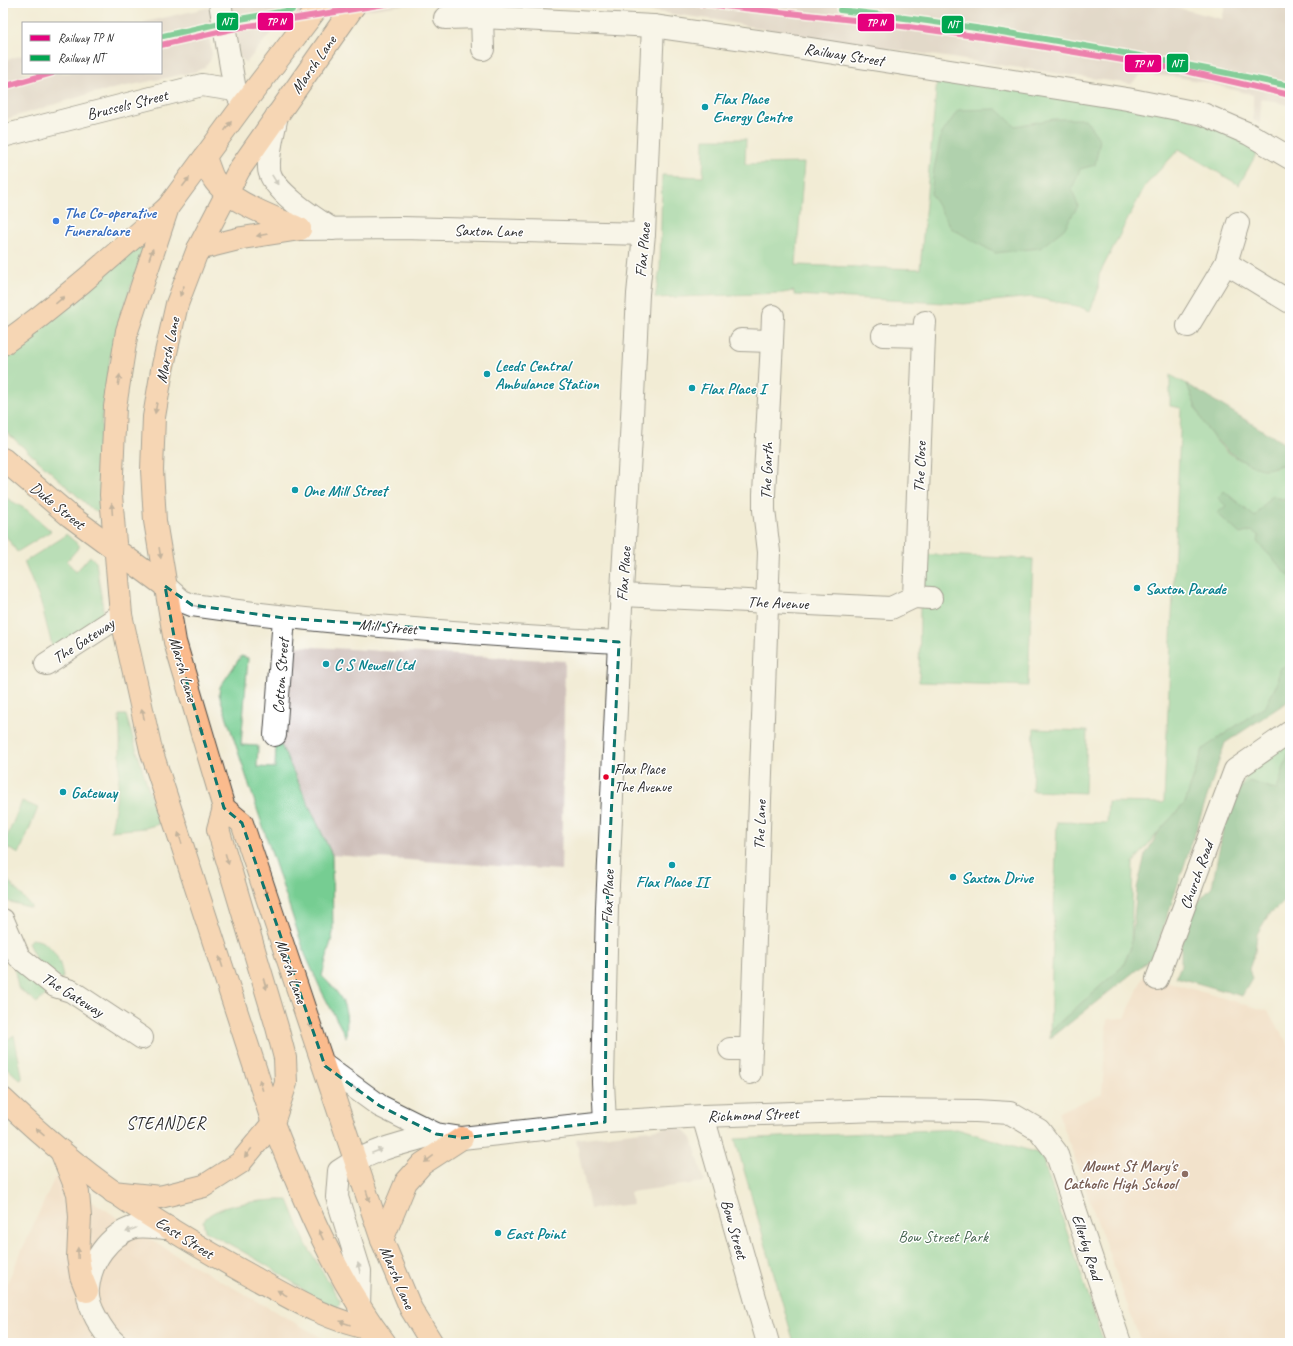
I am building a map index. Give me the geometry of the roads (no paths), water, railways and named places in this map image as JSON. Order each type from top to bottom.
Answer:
[{"type":"highway","name":"Marsh Lane","points":[[321,3],[239,97],[205,158],[168,207],[127,331],[115,407],[111,495],[114,548],[121,615],[151,750],[272,1123],[300,1191],[338,1272],[359,1307],[380,1337]]},
{"type":"highway","name":"Marsh Lane","points":[[356,3],[276,115],[239,170],[198,249],[177,304],[162,370],[154,417],[152,470],[154,507],[165,586],[175,642],[224,808],[242,823],[325,1066],[382,1240],[411,1309],[432,1343]]},
{"type":"highway","points":[[205,158],[214,179],[227,192],[252,208],[300,229]]},
{"type":"highway","points":[[3,344],[30,325],[112,258],[168,207]]},
{"type":"highway","points":[[198,249],[242,238],[300,229]]},
{"type":"highway","points":[[3,334],[30,325]]},
{"type":"highway","name":"Duke Street","points":[[3,459],[70,516],[165,586]]},
{"type":"highway","points":[[114,1192],[160,1196],[204,1186],[240,1163],[272,1123],[286,1083],[284,1058],[277,1027],[218,828],[224,808]]},
{"type":"highway","name":"East Street","points":[[3,1099],[61,1151],[114,1192],[169,1228],[201,1248],[316,1312],[380,1337]]},
{"type":"highway","points":[[382,1240],[406,1182],[422,1164],[440,1150],[462,1138]]},
{"type":"highway","points":[[61,1151],[78,1193],[80,1217],[78,1257],[81,1276],[87,1291]]},
{"type":"street","points":[[220,3],[239,97]]},
{"type":"street","points":[[482,17],[483,49]]},
{"type":"street","name":"Railway Street","points":[[445,18],[482,17],[653,26],[1012,80],[1127,99],[1203,114],[1249,134],[1290,158]]},
{"type":"street","name":"Flax Place","points":[[605,1122],[603,1082],[607,907],[619,642],[638,294],[644,234],[653,26]]},
{"type":"street","name":"Brussels Street","points":[[3,136],[202,85],[239,97]]},
{"type":"street","points":[[276,115],[268,170],[275,183],[299,207],[332,229]]},
{"type":"street","points":[[1188,326],[1226,263],[1238,223]]},
{"type":"street","name":"Saxton Lane","points":[[300,229],[401,228],[644,234]]},
{"type":"street","points":[[1226,263],[1290,302]]},
{"type":"street","name":"The Garth","points":[[767,602],[768,540],[764,499],[773,316]]},
{"type":"street","name":"The Close","points":[[883,335],[925,328],[922,598]]},
{"type":"street","points":[[741,340],[772,341]]},
{"type":"street","name":"Mill Street","points":[[165,586],[182,601],[192,605],[284,618],[517,637],[619,642]]},
{"type":"street","name":"The Avenue","points":[[622,595],[891,608],[922,598]]},
{"type":"street","name":"The Lane","points":[[750,1073],[740,1049],[767,602]]},
{"type":"street","name":"The Gateway","points":[[46,664],[121,615]]},
{"type":"street","name":"Cotton Street","points":[[275,735],[284,618]]},
{"type":"street","name":"Church Road","points":[[1157,979],[1235,770],[1290,732]]},
{"type":"street","name":"The Gateway","points":[[3,920],[19,957],[55,986],[71,991],[142,1038]]},
{"type":"street","name":"Richmond Street","points":[[325,1066],[380,1106],[436,1134],[462,1138],[605,1122],[703,1116],[878,1110],[1010,1113],[1039,1130],[1056,1152]]},
{"type":"street","name":"Bow Street","points":[[703,1116],[768,1343]]},
{"type":"street","name":"Richmond Street","points":[[359,1307],[360,1271],[337,1197],[336,1186],[339,1171],[356,1159],[388,1147],[436,1134]]},
{"type":"street","name":"Ellerby Road","points":[[1056,1152],[1120,1343]]},
{"type":"street","points":[[115,1343],[100,1325],[94,1313],[87,1291],[98,1257],[106,1245],[116,1236],[136,1227],[169,1228]]},
{"type":"rail line","name":"NT","points":[[163,36],[234,20],[292,10]]},
{"type":"rail line","name":"NT","points":[[840,10],[1065,42],[1289,86]]},
{"type":"place","name":"Flax Place Energy Centre","points":[[705,107]]},
{"type":"place","name":"The Co-operative Funeralcare","points":[[56,221]]},
{"type":"place","name":"Leeds Central Ambulance Station","points":[[487,374]]},
{"type":"place","name":"Flax Place I","points":[[692,388]]},
{"type":"place","name":"One Mill Street","points":[[295,490]]},
{"type":"place","name":"Saxton Parade","points":[[1137,588]]},
{"type":"place","name":"C S Newell Ltd","points":[[326,664]]},
{"type":"place","name":"Flax Place The Avenue","points":[[606,777]]},
{"type":"place","name":"Gateway","points":[[63,792]]},
{"type":"place","name":"Flax Place II","points":[[672,865]]},
{"type":"place","name":"Saxton Drive","points":[[953,877]]},
{"type":"place","name":"Mount St Mary's Catholic High School","points":[[1185,1174]]},
{"type":"place","name":"East Point","points":[[498,1233]]},
{"type":"district","name":"STEANDER","points":[[166,1123]]},
{"type":"park label","name":"Bow Street Park","points":[[943,1236]]}]
